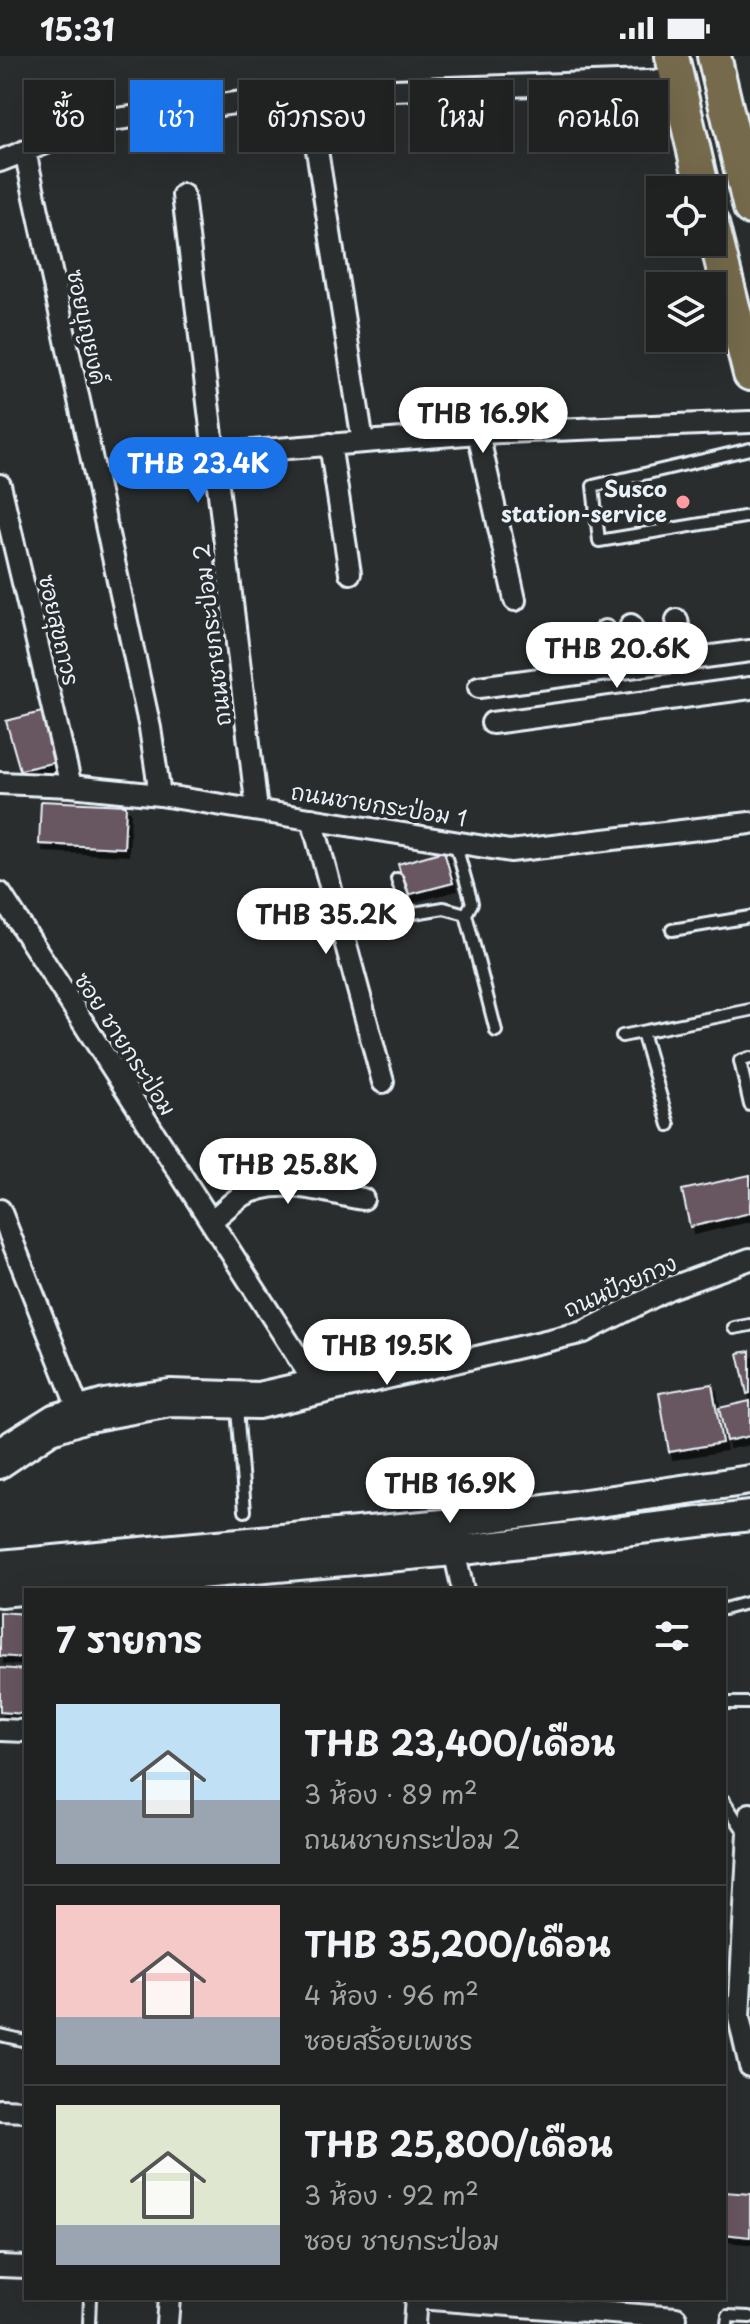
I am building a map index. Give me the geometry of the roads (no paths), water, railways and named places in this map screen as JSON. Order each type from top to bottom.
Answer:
[{"type":"main road","points":[[714,56],[750,208]]},
{"type":"main road","points":[[674,68],[700,176]]},
{"type":"main road","points":[[720,256],[750,374]]},
{"type":"street","points":[[394,87],[674,68]]},
{"type":"street","points":[[114,119],[239,102]]},
{"type":"street","points":[[0,161],[24,151]]},
{"type":"street","name":"ซอยบุญยงค์","points":[[25,152],[150,728],[160,795]]},
{"type":"street","points":[[317,152],[363,442]]},
{"type":"street","name":"ถนนชายกระป่อม 2","points":[[183,195],[257,810]]},
{"type":"street","points":[[214,454],[478,433],[750,422]]},
{"type":"street","points":[[478,433],[515,600]]},
{"type":"street","points":[[330,444],[350,573]]},
{"type":"street","name":"ซอยสุขถาวร","points":[[0,485],[71,786]]},
{"type":"street","points":[[677,620],[685,659]]},
{"type":"street","points":[[631,625],[639,665]]},
{"type":"street","points":[[605,631],[613,669]]},
{"type":"street","points":[[479,687],[750,651]]},
{"type":"street","points":[[558,676],[563,712]]},
{"type":"street","points":[[492,723],[750,688]]},
{"type":"street","name":"ถนนชายกระป่อม 1","points":[[0,783],[160,795],[510,851],[750,823]]},
{"type":"street","points":[[312,819],[383,1082]]},
{"type":"street","name":"ซอย ชายกระป่อม","points":[[0,893],[314,1382]]},
{"type":"street","points":[[211,1221],[241,1197],[266,1187],[291,1183],[363,1199]]},
{"type":"street","points":[[0,1210],[78,1408]]},
{"type":"street","name":"ถนนป้วยกวง","points":[[0,1448],[53,1415],[104,1400],[170,1390],[258,1393],[577,1321],[640,1289],[722,1254],[750,1246]]},
{"type":"street","name":"ถนนป้วยกวง","points":[[0,1468],[52,1433],[84,1422],[171,1406],[258,1408],[584,1332],[670,1288],[750,1259]]},
{"type":"street","points":[[0,1565],[212,1574],[455,1523],[750,1480]]},
{"type":"street","points":[[55,1588],[454,1551],[750,1516]]},
{"type":"street","points":[[454,1551],[463,1588]]},
{"type":"street","points":[[0,1592],[24,1590]]},
{"type":"street","points":[[0,1730],[24,1731]]},
{"type":"street","points":[[750,1814],[739,2018],[750,2066]]},
{"type":"street","points":[[0,2110],[24,2111]]},
{"type":"street","points":[[0,2266],[24,2267]]},
{"type":"street","points":[[167,2324],[169,2300]]},
{"type":"street","points":[[414,2324],[417,2300]]},
{"type":"street","points":[[427,2300],[494,2314],[591,2318],[677,2313]]},
{"type":"lane","points":[[750,449],[593,486],[599,541],[750,516]]},
{"type":"lane","points":[[455,842],[472,903],[466,914],[496,1031]]},
{"type":"lane","points":[[397,879],[408,914],[444,908],[466,914]]},
{"type":"lane","points":[[672,930],[750,917]]},
{"type":"lane","points":[[622,1036],[750,1010]]},
{"type":"lane","points":[[642,1032],[669,1125]]},
{"type":"lane","points":[[750,1058],[740,1061],[750,1105]]},
{"type":"lane","points":[[734,1328],[750,1325]]},
{"type":"lane","points":[[237,1408],[245,1511]]},
{"type":"lane","points":[[726,1608],[750,1602]]},
{"type":"lane","points":[[726,1703],[750,1703]]},
{"type":"lane","points":[[726,1804],[749,1839]]},
{"type":"lane","points":[[0,2035],[24,2041]]},
{"type":"lane","points":[[89,2324],[90,2300]]},
{"type":"lane","points":[[727,2324],[728,2316],[750,2317]]},
{"type":"place","name":"Susco station-service","points":[[683,502]]}]
